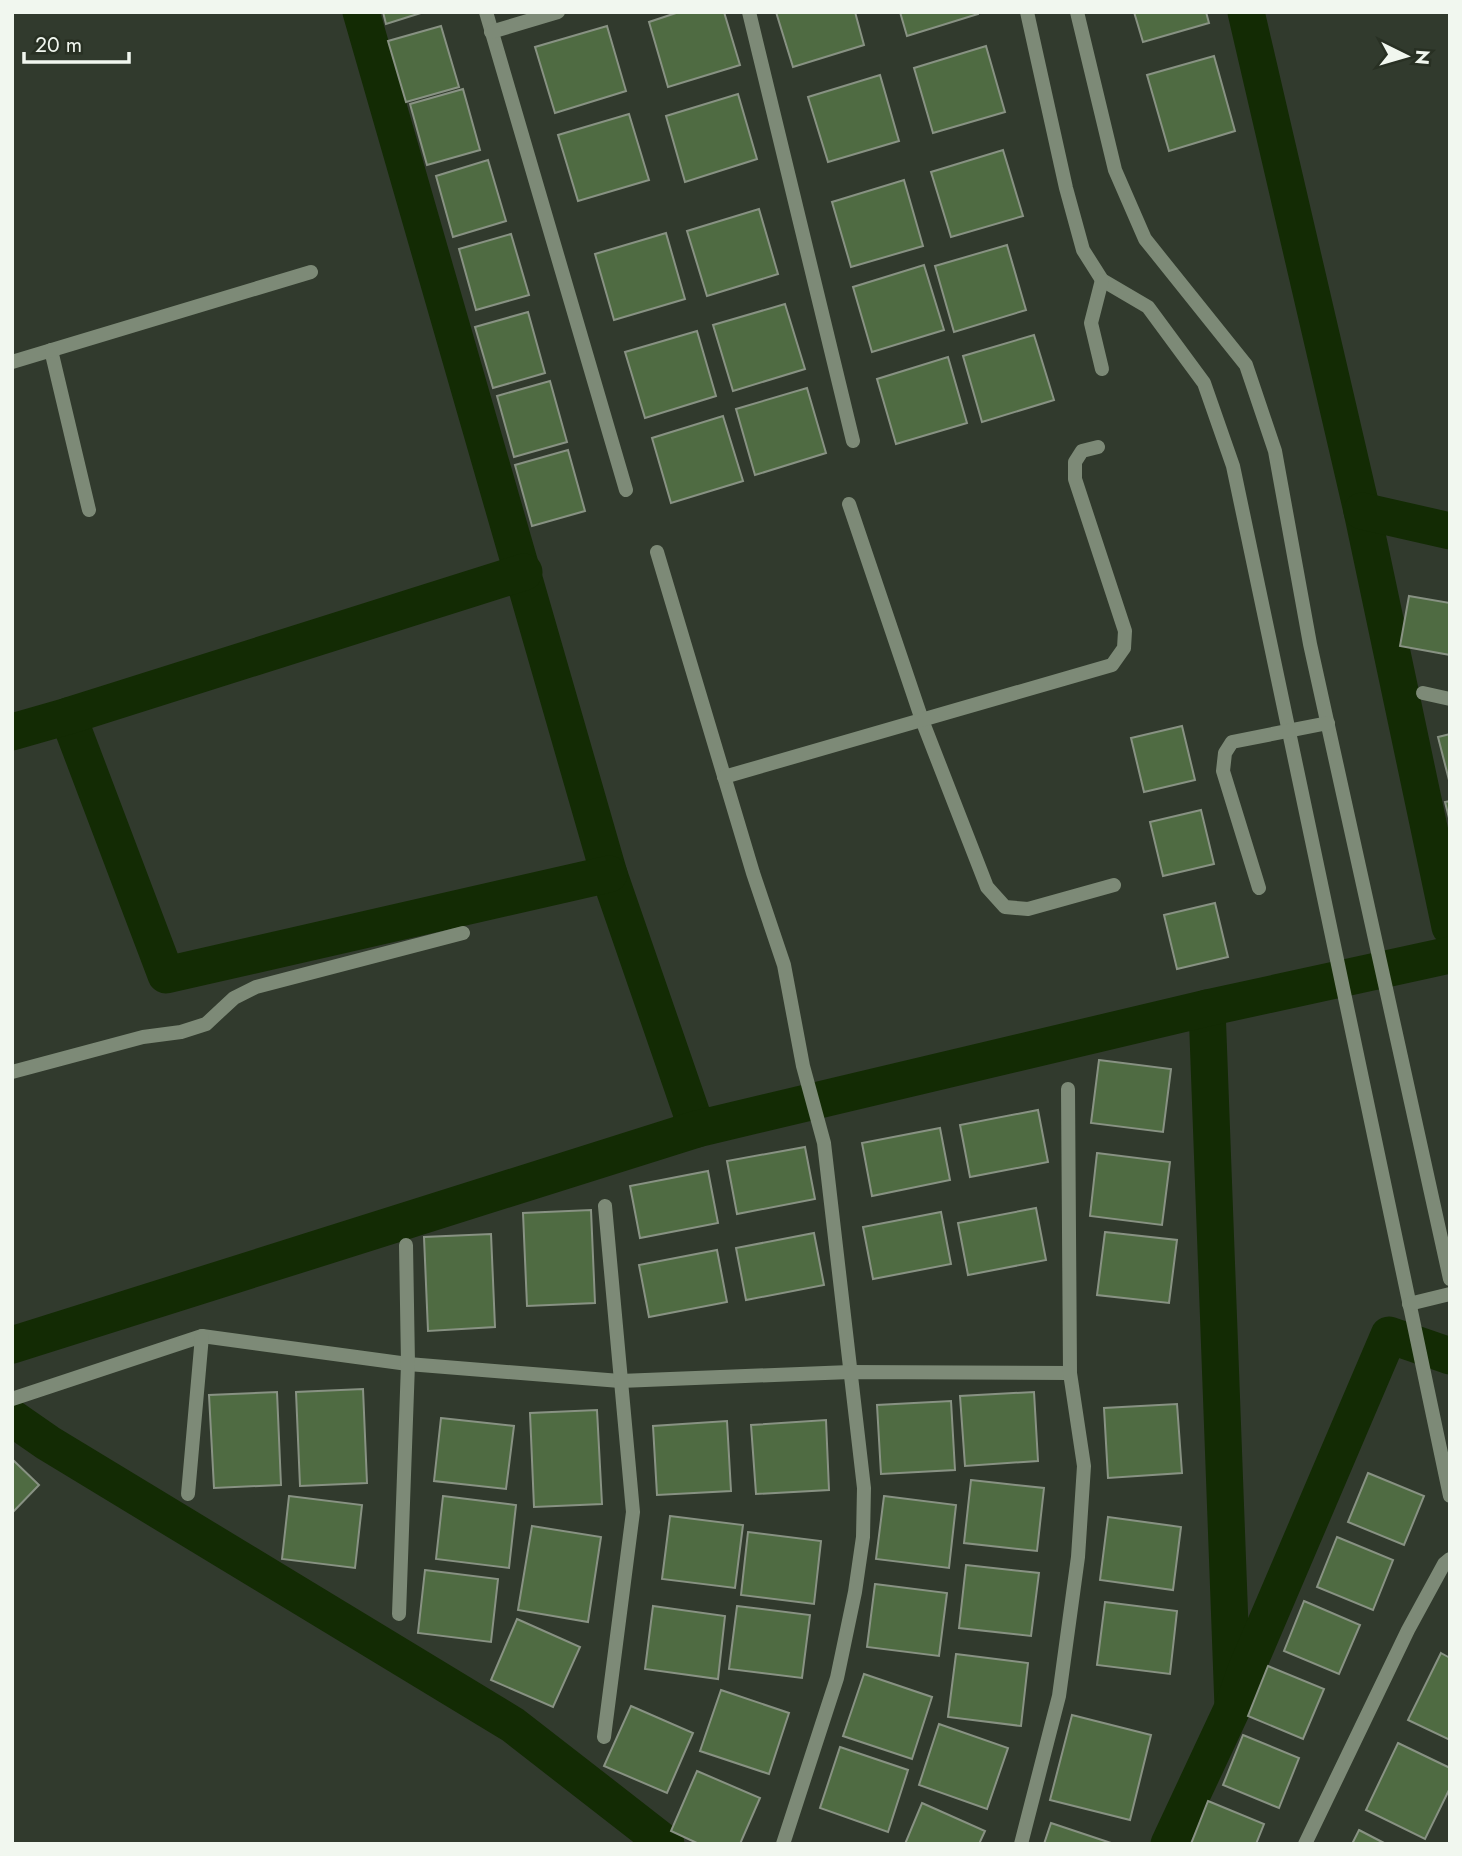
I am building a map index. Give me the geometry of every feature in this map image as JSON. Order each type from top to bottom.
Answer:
[{"type":"street","points":[[486,12],[626,490]]},
{"type":"street","points":[[491,32],[558,12]]},
{"type":"street","points":[[749,12],[852,441]]},
{"type":"street","points":[[1027,12],[1066,188],[1083,250],[1102,281],[1149,307],[1204,383],[1233,466],[1450,1496]]},
{"type":"street","points":[[1077,12],[1115,170],[1145,239],[1246,365],[1275,451],[1310,644],[1450,1279]]},
{"type":"street","points":[[12,362],[311,272]]},
{"type":"street","points":[[1102,281],[1091,323],[1102,369]]},
{"type":"street","points":[[51,351],[89,510]]},
{"type":"street","points":[[724,778],[1112,665],[1124,648],[1125,631],[1075,479],[1075,462],[1082,452],[1098,447]]},
{"type":"street","points":[[849,504],[922,720],[987,887],[1005,907],[1028,909],[1114,886]]},
{"type":"street","points":[[657,552],[752,873],[784,965],[803,1066],[824,1143],[864,1488],[863,1537],[855,1592],[837,1678],[783,1844]]},
{"type":"street","points":[[1423,693],[1450,699]]},
{"type":"street","points":[[1259,888],[1223,771],[1225,753],[1232,743],[1328,723]]},
{"type":"street","points":[[12,1072],[143,1037],[181,1032],[206,1024],[234,998],[256,986],[463,933]]},
{"type":"street","points":[[1021,1844],[1059,1696],[1078,1557],[1084,1466],[1070,1373],[1068,1089]]},
{"type":"street","points":[[604,1737],[633,1512],[605,1206]]},
{"type":"street","points":[[399,1614],[408,1364],[406,1245]]},
{"type":"street","points":[[1409,1304],[1450,1294]]},
{"type":"street","points":[[12,1398],[202,1336],[408,1364],[620,1381],[849,1372],[1070,1373]]},
{"type":"street","points":[[188,1494],[202,1336]]},
{"type":"street","points":[[1305,1844],[1408,1630],[1444,1564],[1450,1559]]},
{"type":"building","points":[[383,12],[424,12],[386,24]]},
{"type":"building","points":[[679,12],[724,12],[740,65],[668,87],[649,22]]},
{"type":"building","points":[[776,12],[855,12],[864,45],[793,67]]},
{"type":"building","points":[[900,12],[978,12],[978,14],[907,36]]},
{"type":"building","points":[[1134,12],[1206,12],[1209,23],[1143,42]]},
{"type":"building","points":[[441,26],[459,87],[406,102],[388,41]]},
{"type":"building","points":[[607,26],[626,91],[555,113],[535,47]]},
{"type":"building","points":[[986,46],[1005,112],[933,133],[914,68]]},
{"type":"building","points":[[1214,56],[1235,131],[1169,151],[1147,75]]},
{"type":"building","points":[[880,75],[899,141],[828,162],[808,97]]},
{"type":"building","points":[[463,89],[480,150],[427,165],[410,104]]},
{"type":"building","points":[[738,94],[757,159],[685,182],[666,116]]},
{"type":"building","points":[[629,114],[649,180],[578,201],[558,135]]},
{"type":"building","points":[[1003,150],[1023,216],[951,237],[931,172]]},
{"type":"building","points":[[488,160],[506,221],[453,237],[436,176]]},
{"type":"building","points":[[904,180],[923,246],[851,267],[832,202]]},
{"type":"building","points":[[759,209],[778,274],[707,296],[687,231]]},
{"type":"building","points":[[666,233],[685,299],[614,320],[595,254]]},
{"type":"building","points":[[511,234],[529,295],[476,310],[459,249]]},
{"type":"building","points":[[1007,245],[1026,310],[954,332],[935,266]]},
{"type":"building","points":[[924,265],[944,330],[872,352],[853,287]]},
{"type":"building","points":[[785,304],[805,369],[733,391],[713,325]]},
{"type":"building","points":[[528,312],[545,373],[493,388],[475,327]]},
{"type":"building","points":[[697,331],[716,396],[645,418],[625,352]]},
{"type":"building","points":[[1034,335],[1054,400],[982,422],[963,356]]},
{"type":"building","points":[[948,357],[967,423],[896,444],[877,379]]},
{"type":"building","points":[[550,381],[567,442],[514,457],[497,396]]},
{"type":"building","points":[[807,388],[826,453],[755,475],[736,409]]},
{"type":"building","points":[[723,416],[743,481],[671,503],[652,438]]},
{"type":"building","points":[[568,450],[585,511],[532,526],[515,465]]},
{"type":"building","points":[[1409,596],[1450,603],[1450,655],[1400,646]]},
{"type":"building","points":[[1182,726],[1195,780],[1144,792],[1131,738]]},
{"type":"building","points":[[1450,734],[1450,784],[1438,737]]},
{"type":"building","points":[[1450,801],[1450,822],[1445,802]]},
{"type":"building","points":[[1201,810],[1214,864],[1163,876],[1150,822]]},
{"type":"building","points":[[1215,903],[1228,957],[1177,969],[1164,915]]},
{"type":"building","points":[[1099,1060],[1171,1069],[1163,1132],[1091,1123]]},
{"type":"building","points":[[1038,1110],[1048,1162],[970,1177],[960,1125]]},
{"type":"building","points":[[940,1128],[950,1180],[872,1196],[862,1143]]},
{"type":"building","points":[[805,1147],[815,1199],[737,1214],[727,1161]]},
{"type":"building","points":[[1097,1153],[1170,1162],[1162,1225],[1090,1216]]},
{"type":"building","points":[[708,1171],[718,1223],[640,1238],[630,1186]]},
{"type":"building","points":[[1036,1208],[1046,1260],[968,1275],[958,1223]]},
{"type":"building","points":[[591,1210],[595,1303],[527,1306],[523,1213]]},
{"type":"building","points":[[941,1212],[951,1264],[873,1279],[863,1227]]},
{"type":"building","points":[[1105,1232],[1177,1240],[1169,1303],[1097,1295]]},
{"type":"building","points":[[814,1233],[824,1285],[746,1300],[736,1248]]},
{"type":"building","points":[[491,1234],[495,1327],[428,1331],[424,1237]]},
{"type":"building","points":[[717,1250],[727,1302],[649,1317],[639,1265]]},
{"type":"building","points":[[363,1389],[367,1483],[300,1486],[296,1392]]},
{"type":"building","points":[[277,1392],[281,1485],[214,1488],[209,1395]]},
{"type":"building","points":[[1034,1392],[1038,1461],[965,1466],[960,1396]]},
{"type":"building","points":[[951,1401],[955,1470],[881,1474],[877,1405]]},
{"type":"building","points":[[1177,1404],[1182,1473],[1108,1478],[1104,1408]]},
{"type":"building","points":[[597,1410],[602,1504],[534,1507],[530,1413]]},
{"type":"building","points":[[441,1418],[514,1426],[506,1489],[434,1481]]},
{"type":"building","points":[[826,1420],[829,1490],[756,1494],[751,1425]]},
{"type":"building","points":[[727,1421],[731,1491],[657,1495],[653,1426]]},
{"type":"building","points":[[12,1459],[39,1485],[12,1513]]},
{"type":"building","points":[[1368,1473],[1424,1496],[1404,1545],[1348,1522]]},
{"type":"building","points":[[971,1480],[1044,1488],[1037,1551],[964,1543]]},
{"type":"building","points":[[289,1496],[362,1505],[355,1568],[282,1559]]},
{"type":"building","points":[[443,1496],[516,1505],[509,1568],[436,1559]]},
{"type":"building","points":[[884,1496],[956,1505],[949,1568],[876,1559]]},
{"type":"building","points":[[670,1516],[743,1525],[735,1588],[662,1579]]},
{"type":"building","points":[[1108,1517],[1181,1527],[1173,1590],[1100,1580]]},
{"type":"building","points":[[532,1526],[601,1537],[588,1622],[518,1610]]},
{"type":"building","points":[[748,1532],[821,1541],[814,1604],[741,1595]]},
{"type":"building","points":[[1337,1537],[1393,1560],[1373,1610],[1317,1587]]},
{"type":"building","points":[[966,1565],[1039,1573],[1031,1636],[959,1628]]},
{"type":"building","points":[[425,1570],[498,1579],[491,1642],[418,1633]]},
{"type":"building","points":[[875,1584],[947,1593],[939,1656],[867,1647]]},
{"type":"building","points":[[1304,1601],[1360,1625],[1339,1674],[1284,1651]]},
{"type":"building","points":[[1105,1602],[1177,1611],[1170,1674],[1097,1665]]},
{"type":"building","points":[[653,1606],[725,1616],[718,1679],[645,1669]]},
{"type":"building","points":[[737,1606],[810,1615],[802,1678],[729,1669]]},
{"type":"building","points":[[517,1619],[580,1647],[553,1707],[491,1680]]},
{"type":"building","points":[[1441,1653],[1450,1658],[1450,1740],[1408,1720]]},
{"type":"building","points":[[956,1654],[1028,1663],[1021,1726],[948,1717]]},
{"type":"building","points":[[1268,1666],[1324,1689],[1303,1739],[1248,1716]]},
{"type":"building","points":[[864,1674],[932,1697],[912,1759],[843,1736]]},
{"type":"building","points":[[721,1690],[789,1713],[769,1774],[700,1751]]},
{"type":"building","points":[[631,1706],[693,1733],[667,1793],[604,1766]]},
{"type":"building","points":[[1072,1715],[1151,1735],[1130,1820],[1050,1800]]},
{"type":"building","points":[[939,1724],[1008,1748],[987,1809],[919,1785]]},
{"type":"building","points":[[1243,1735],[1299,1758],[1279,1808],[1223,1785]]},
{"type":"building","points":[[1398,1743],[1450,1768],[1450,1788],[1425,1839],[1366,1810]]},
{"type":"building","points":[[840,1747],[908,1770],[888,1832],[820,1808]]},
{"type":"building","points":[[697,1771],[760,1798],[740,1844],[699,1844],[671,1831]]},
{"type":"building","points":[[1208,1801],[1264,1824],[1256,1844],[1191,1844]]},
{"type":"building","points":[[922,1803],[985,1831],[979,1844],[905,1844]]},
{"type":"building","points":[[1051,1823],[1114,1844],[1044,1844]]},
{"type":"building","points":[[1359,1830],[1386,1844],[1352,1844]]},
{"type":"waterway","points":[[361,12],[609,874],[697,1129]]},
{"type":"waterway","points":[[1246,12],[1362,511],[1450,927]]},
{"type":"waterway","points":[[1362,511],[1450,531]]},
{"type":"waterway","points":[[12,732],[524,572]]},
{"type":"waterway","points":[[68,716],[166,975],[609,874]]},
{"type":"waterway","points":[[12,1345],[697,1129],[1207,1008],[1450,955]]},
{"type":"waterway","points":[[1207,1008],[1233,1707]]},
{"type":"waterway","points":[[1169,1844],[1233,1707],[1246,1670],[1389,1335],[1450,1356]]},
{"type":"waterway","points":[[12,1418],[48,1443],[513,1725],[666,1844]]}]
